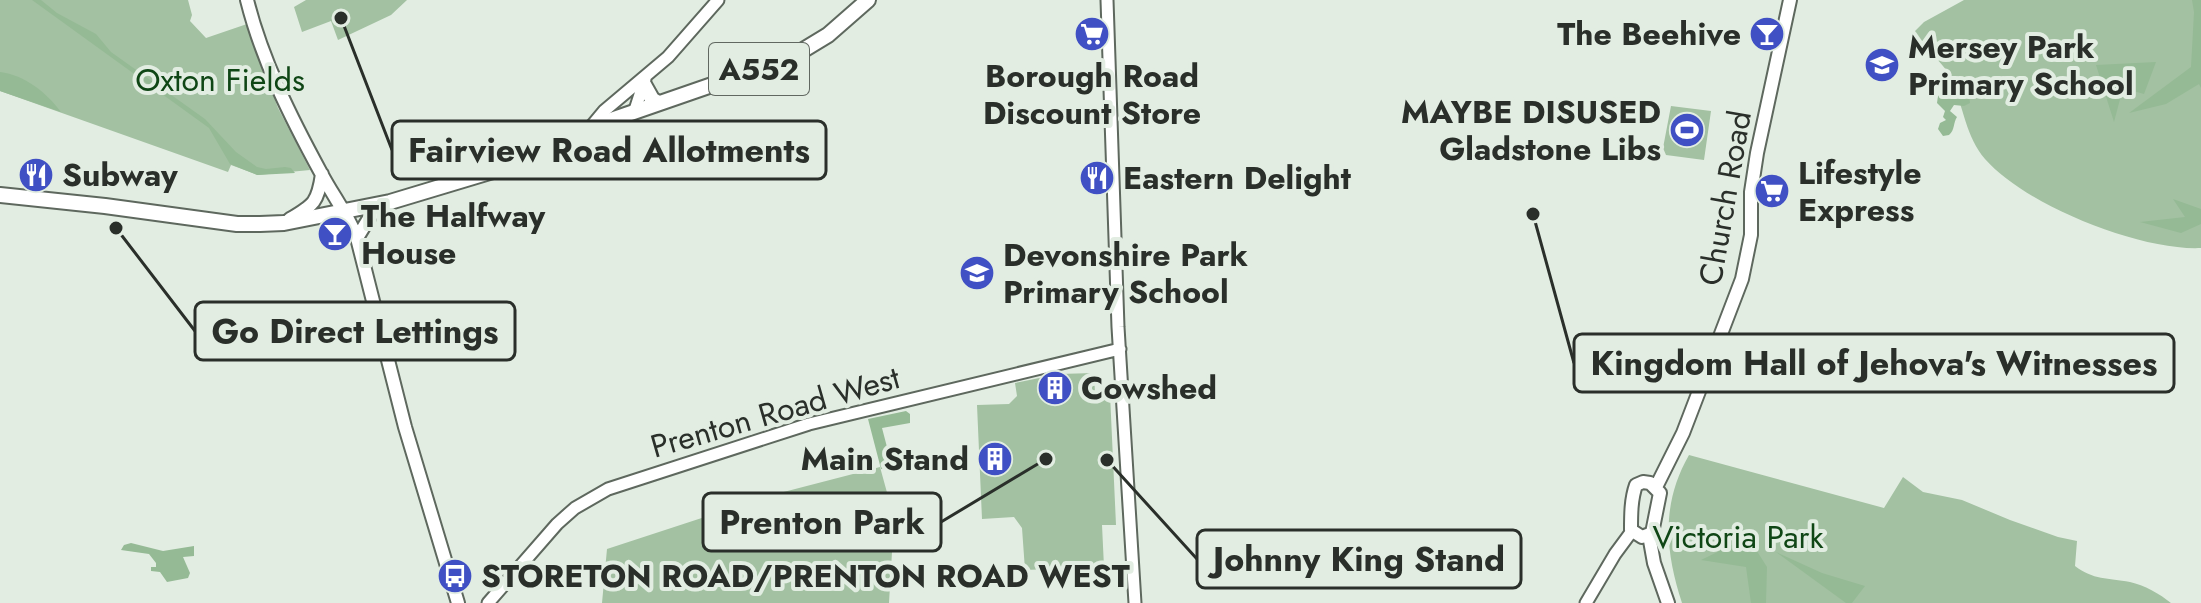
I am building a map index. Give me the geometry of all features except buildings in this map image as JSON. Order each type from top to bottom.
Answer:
[{"type":"highway","name":"A552","points":[[0,195],[237,224],[284,223],[390,202],[523,162],[589,129],[800,52],[828,35],[868,0]]},
{"type":"highway","points":[[644,81],[652,99],[658,103]]},
{"type":"main road","points":[[247,0],[275,80],[322,174],[346,211],[357,238],[405,427],[459,602]]},
{"type":"main road","name":"Church Road","points":[[1656,487],[1683,433],[1744,269],[1751,235],[1752,183],[1790,0]]},
{"type":"main road","points":[[284,223],[312,206],[318,196],[322,174]]},
{"type":"main road","points":[[357,238],[371,215],[390,202]]},
{"type":"main road","points":[[1649,535],[1642,537],[1632,531],[1631,519],[1636,485],[1650,483],[1660,493],[1655,525],[1649,535],[1654,563],[1668,603]]},
{"type":"street","points":[[589,129],[604,111],[644,81],[718,0]]},
{"type":"street","points":[[1107,0],[1120,349],[1135,603]]},
{"type":"street","points":[[632,112],[644,81]]},
{"type":"street","points":[[625,93],[632,112]]},
{"type":"street","name":"Prenton Road West","points":[[488,603],[557,524],[575,508],[608,489],[809,424],[1120,349]]},
{"type":"street","points":[[1586,603],[1632,531]]},
{"type":"green space","name":"Oxton Fields","points":[[0,0],[188,0],[192,15],[190,21],[206,38],[247,24],[278,108],[310,170],[258,175],[231,165],[228,172],[0,91]]},
{"type":"green space","points":[[32,0],[41,0],[57,13],[96,34],[111,52],[205,119],[236,152],[257,167],[285,167],[295,173],[257,175],[230,164],[209,128]]},
{"type":"green space","points":[[306,0],[407,0],[391,15],[338,40],[331,21],[302,32],[294,7]]},
{"type":"green space","points":[[1964,0],[2201,0],[2201,248],[2147,242],[2085,222],[2027,193],[1985,159],[1969,131],[1949,74],[1911,35],[1924,22]]},
{"type":"green space","points":[[2192,0],[2201,0],[2201,88],[2199,84],[2166,104],[2129,113],[2191,67]]},
{"type":"green space","points":[[2156,62],[2144,94],[2123,88],[2114,122],[2096,65]]},
{"type":"green space","points":[[0,72],[35,86],[61,112],[0,91]]},
{"type":"green space","points":[[1964,85],[1968,88],[1970,103],[1954,105],[1950,111],[1957,117],[1953,129],[1949,135],[1943,136],[1938,129],[1940,123],[1946,120],[1943,117],[1945,111],[1937,103],[1938,96],[1954,94]]},
{"type":"green space","name":"MAYBE DISUSED Gladstone Libs","points":[[1671,106],[1711,111],[1704,160],[1666,155],[1663,148]]},
{"type":"green space","points":[[2173,199],[2201,209],[2201,224],[2181,233],[2140,222],[2185,217]]},
{"type":"green space","points":[[1094,373],[1095,393],[1110,394],[1116,525],[1102,525],[1104,567],[1025,570],[1022,528],[1014,517],[982,519],[977,405],[1009,404],[1017,396],[1015,383],[1059,374]]},
{"type":"green space","points":[[906,411],[910,414],[910,423],[882,428],[892,466],[881,469],[868,419]]},
{"type":"green space","name":"Victoria Park","points":[[1689,455],[1884,508],[1903,477],[1923,492],[1962,500],[2010,520],[2077,541],[2075,566],[2082,571],[2141,585],[2171,603],[1682,603],[1672,565],[1669,528],[1674,491]]},
{"type":"green space","points":[[880,467],[894,518],[889,603],[602,603],[607,549],[772,495]]},
{"type":"green space","points":[[1748,537],[1767,567],[1766,603],[1751,603],[1746,567],[1701,560]]},
{"type":"green space","points":[[131,543],[163,551],[194,546],[194,556],[183,557],[190,573],[188,578],[167,582],[160,572],[151,571],[156,563],[149,554],[121,550]]},
{"type":"green space","points":[[1776,552],[1822,573],[1865,586],[1852,603],[1846,603]]},
{"type":"place","name":"Fairview Road Allotments","points":[[341,18]]},
{"type":"place","name":"Borough Road Discount Store","points":[[1092,34]]},
{"type":"place","name":"The Beehive","points":[[1767,34]]},
{"type":"place","name":"Mersey Park Primary School","points":[[1882,65]]},
{"type":"place","name":"MAYBE DISUSED Gladstone Libs","points":[[1687,130]]},
{"type":"place","name":"Subway","points":[[36,175]]},
{"type":"place","name":"Eastern Delight","points":[[1097,178]]},
{"type":"place","name":"Lifestyle Express","points":[[1772,191]]},
{"type":"place","name":"Kingdom Hall of Jehova's Witnesses","points":[[1533,214]]},
{"type":"place","name":"Go Direct Lettings","points":[[116,228]]},
{"type":"place","name":"The Halfway House","points":[[335,234]]},
{"type":"place","name":"Devonshire Park Primary School","points":[[977,273]]},
{"type":"place","name":"Cowshed","points":[[1055,388]]},
{"type":"place","name":"Main Stand","points":[[995,459]]},
{"type":"place","name":"Prenton Park","points":[[1046,459]]},
{"type":"place","name":"Johnny King Stand","points":[[1107,460]]},
{"type":"place","name":"STORETON ROAD/PRENTON ROAD WEST","points":[[455,576]]}]
